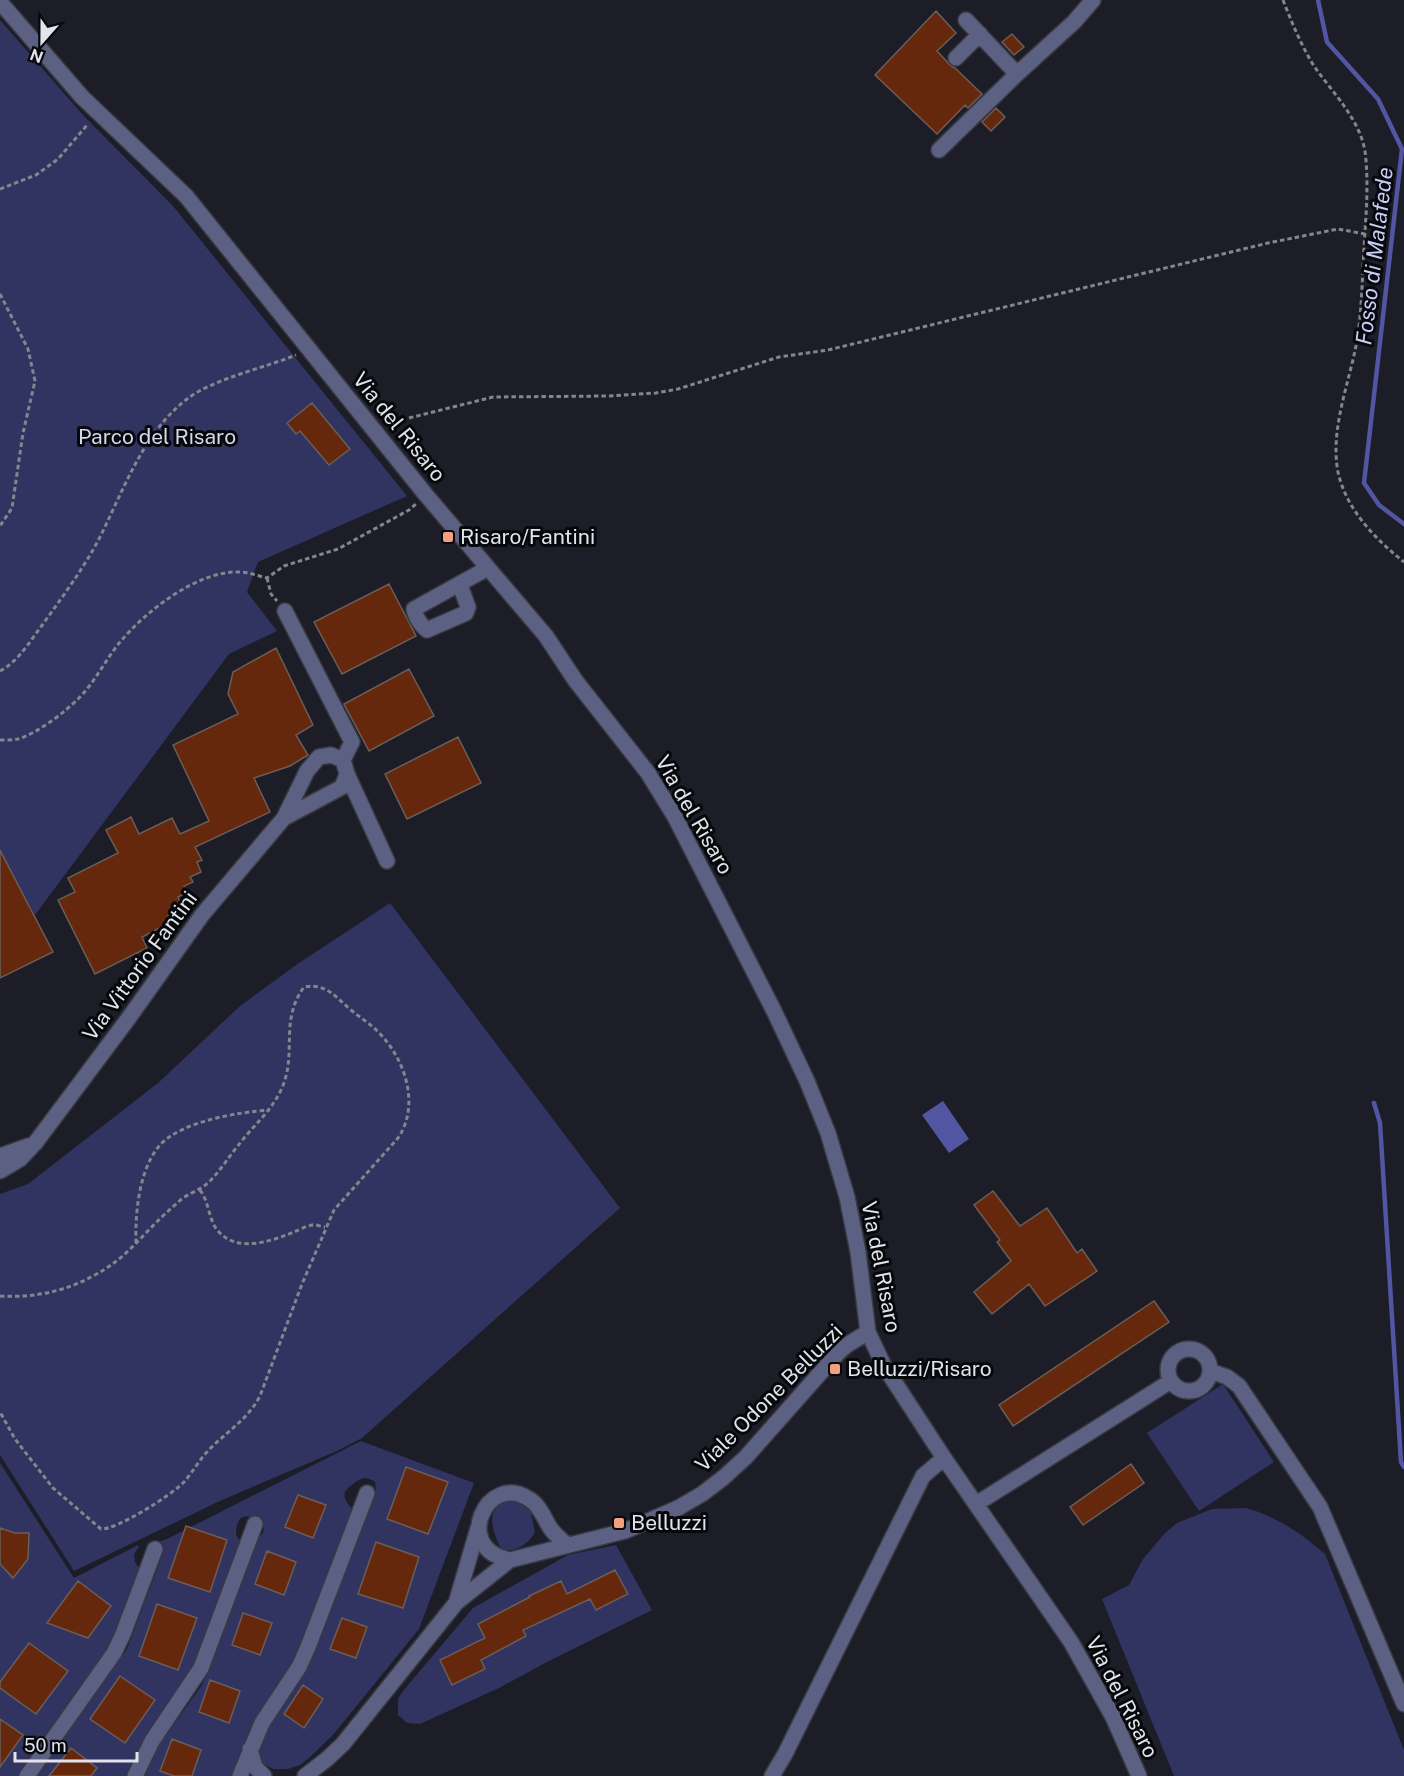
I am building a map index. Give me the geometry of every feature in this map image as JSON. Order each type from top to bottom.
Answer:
[{"type":"street","points":[[939,150],[1074,22],[1093,0]]},
{"type":"street","name":"Via del Risaro","points":[[0,2],[82,97],[186,196],[426,495],[546,636],[575,680],[648,773],[675,817],[774,1011],[828,1133],[847,1197],[858,1252],[868,1332],[884,1366],[944,1458],[1071,1642],[1113,1717],[1139,1776]]},
{"type":"street","points":[[966,20],[1017,74]]},
{"type":"street","points":[[956,58],[980,34]]},
{"type":"street","points":[[460,585],[488,568]]},
{"type":"street","points":[[285,611],[352,741],[345,767],[387,861]]},
{"type":"street","name":"Via Vittorio Fantini","points":[[0,1171],[20,1159],[36,1142],[202,915],[284,818],[307,771],[319,757],[331,755],[345,767],[342,787],[284,818]]},
{"type":"street","points":[[0,1156],[36,1142]]},
{"type":"street","name":"Viale Odone Belluzzi","points":[[305,1776],[343,1744],[456,1603],[510,1560],[639,1526],[678,1508],[713,1486],[746,1457],[847,1344],[868,1332]]},
{"type":"street","points":[[1185,1349],[1194,1349],[1207,1358],[1210,1371],[1206,1383],[1194,1390],[1181,1389],[1171,1381],[1168,1365],[1172,1357],[1185,1349]]},
{"type":"street","points":[[1210,1371],[1227,1377],[1239,1386],[1320,1507],[1404,1704]]},
{"type":"street","points":[[976,1504],[1171,1381]]},
{"type":"street","points":[[772,1776],[791,1743],[923,1476],[944,1458]]},
{"type":"street","points":[[240,1776],[266,1714],[299,1667],[308,1647],[367,1493]]},
{"type":"street","name":"Viale Odone Belluzzi","points":[[456,1603],[479,1518],[484,1508],[500,1496],[510,1493],[520,1494],[530,1499],[543,1514],[554,1533],[567,1545]]},
{"type":"street","points":[[527,1556],[535,1551],[544,1534],[543,1514]]},
{"type":"street","points":[[135,1776],[152,1742],[201,1668],[255,1524]]},
{"type":"street","points":[[478,1528],[485,1546],[501,1558],[510,1560]]},
{"type":"street","points":[[27,1776],[114,1653],[155,1549]]},
{"type":"street","points":[[250,1749],[255,1767],[264,1776]]},
{"type":"path","points":[[1283,0],[1303,47],[1353,121],[1364,149],[1367,172],[1361,305],[1357,344],[1337,434],[1338,471],[1349,503],[1384,545],[1404,562]]},
{"type":"path","points":[[0,189],[36,175],[58,159],[98,112]]},
{"type":"path","points":[[377,434],[393,423],[493,397],[608,396],[678,389],[779,357],[828,350],[1268,243],[1338,229],[1365,234]]},
{"type":"path","points":[[0,294],[28,349],[35,381],[12,508],[0,526]]},
{"type":"path","points":[[0,671],[21,654],[75,580],[100,538],[132,470],[156,431],[172,413],[188,399],[211,387],[310,350]]},
{"type":"path","points":[[0,740],[17,739],[43,727],[80,698],[121,641],[143,619],[186,586],[222,573],[242,572],[267,578],[284,566],[339,549],[409,510],[426,495]]},
{"type":"path","points":[[267,578],[271,594],[285,611]]},
{"type":"path","points":[[0,1296],[31,1296],[71,1286],[91,1277],[118,1261],[188,1194],[199,1190],[209,1182],[270,1110],[281,1091],[288,1072],[291,1013],[296,998],[304,987],[316,985],[328,990],[374,1027],[396,1054],[404,1073],[408,1092],[409,1111],[406,1127],[334,1210],[325,1227],[253,1409],[207,1452],[182,1484],[129,1519],[107,1529],[98,1527],[53,1488],[15,1439],[0,1412]]},
{"type":"path","points":[[136,1243],[139,1202],[144,1176],[151,1158],[160,1145],[177,1132],[193,1126],[243,1112],[270,1110]]},
{"type":"path","points":[[199,1190],[207,1199],[212,1223],[228,1239],[238,1242],[249,1244],[266,1242],[312,1225],[325,1227]]},
{"type":"green space","name":"Parco del Risaro","points":[[0,20],[83,115],[173,206],[407,496],[258,562],[247,592],[277,631],[229,654],[35,915],[0,850]]},
{"type":"green space","points":[[390,903],[620,1208],[362,1438],[222,1500],[74,1571],[0,1455],[0,1194],[28,1184],[158,1083],[240,1006],[296,965]]},
{"type":"green space","points":[[1223,1384],[1274,1462],[1199,1511],[1147,1433]]},
{"type":"green space","points":[[361,1441],[474,1483],[419,1629],[333,1735],[300,1765],[288,1769],[273,1769],[260,1762],[257,1750],[266,1729],[306,1672],[376,1490],[375,1482],[366,1478],[359,1480],[345,1491],[346,1502],[354,1510],[303,1646],[233,1776],[141,1776],[147,1762],[202,1685],[259,1535],[262,1535],[264,1529],[262,1523],[247,1516],[240,1519],[236,1528],[236,1535],[241,1542],[194,1672],[136,1757],[128,1776],[37,1776],[127,1649],[161,1559],[160,1555],[149,1545],[167,1539]]},
{"type":"green space","points":[[0,1463],[74,1578],[138,1545],[134,1554],[135,1562],[141,1571],[114,1641],[21,1776],[0,1776]]},
{"type":"green space","points":[[513,1497],[530,1509],[535,1532],[524,1544],[509,1550],[500,1547],[492,1518],[498,1507]]},
{"type":"green space","points":[[1245,1508],[1267,1515],[1288,1526],[1325,1554],[1404,1750],[1404,1776],[1174,1776],[1102,1599],[1129,1585],[1143,1559],[1165,1533],[1177,1523],[1212,1509]]},
{"type":"green space","points":[[616,1545],[652,1610],[499,1688],[420,1724],[407,1723],[398,1715],[398,1699],[403,1691],[473,1608],[568,1555]]},
{"type":"shaded area","points":[[943,1101],[969,1139],[949,1153],[922,1115]]},
{"type":"building","points":[[936,11],[956,33],[937,51],[982,94],[968,108],[965,105],[937,134],[875,75]]},
{"type":"building","points":[[1012,34],[1024,47],[1014,55],[1002,42]]},
{"type":"building","points":[[996,108],[1005,117],[991,131],[982,122]]},
{"type":"building","points":[[312,403],[350,449],[329,465],[300,431],[296,434],[287,423]]},
{"type":"building","points":[[389,584],[416,636],[342,674],[314,622]]},
{"type":"building","points":[[276,648],[313,725],[296,735],[308,755],[290,766],[254,778],[270,812],[195,847],[202,860],[197,862],[201,872],[190,877],[193,882],[184,886],[187,892],[178,897],[180,902],[171,906],[175,913],[168,916],[171,922],[142,937],[147,948],[95,974],[58,900],[75,892],[68,878],[118,853],[106,830],[131,817],[139,834],[172,818],[180,834],[209,821],[173,745],[238,714],[228,694],[233,672]]},
{"type":"building","points":[[409,669],[434,716],[369,751],[344,704]]},
{"type":"building","points":[[458,737],[481,783],[407,819],[385,774]]},
{"type":"building","points":[[0,850],[53,952],[0,978]]},
{"type":"building","points":[[993,1191],[1020,1226],[1047,1208],[1077,1253],[1082,1249],[1097,1271],[1045,1306],[1029,1284],[992,1314],[974,1292],[1011,1261],[997,1242],[1000,1240],[974,1205]]},
{"type":"building","points":[[1154,1301],[1169,1322],[1013,1426],[999,1405]]},
{"type":"building","points":[[1131,1464],[1144,1483],[1083,1525],[1070,1507]]},
{"type":"building","points":[[406,1467],[448,1482],[428,1534],[387,1519]]},
{"type":"building","points":[[298,1495],[326,1505],[313,1538],[285,1527]]},
{"type":"building","points":[[186,1526],[227,1540],[210,1592],[168,1578]]},
{"type":"building","points":[[0,1528],[15,1533],[29,1533],[28,1559],[13,1578],[0,1564]]},
{"type":"building","points":[[376,1542],[419,1557],[403,1608],[358,1594]]},
{"type":"building","points":[[267,1551],[296,1562],[284,1595],[255,1584]]},
{"type":"building","points":[[615,1570],[628,1594],[596,1610],[590,1599],[523,1630],[526,1636],[481,1660],[485,1669],[452,1685],[440,1660],[485,1638],[478,1624],[561,1581],[567,1594]]},
{"type":"building","points":[[78,1581],[111,1606],[88,1638],[47,1623]]},
{"type":"building","points":[[157,1604],[197,1618],[178,1670],[139,1656]]},
{"type":"building","points":[[243,1613],[272,1623],[260,1655],[232,1645]]},
{"type":"building","points":[[342,1618],[367,1627],[356,1658],[330,1649]]},
{"type":"building","points":[[29,1643],[68,1671],[36,1714],[0,1688],[0,1682]]},
{"type":"building","points":[[120,1676],[155,1700],[125,1743],[90,1719]]},
{"type":"building","points":[[210,1680],[240,1691],[229,1723],[199,1712]]},
{"type":"building","points":[[303,1685],[323,1699],[304,1728],[284,1714]]},
{"type":"building","points":[[0,1719],[23,1735],[0,1767]]},
{"type":"building","points":[[172,1739],[201,1750],[192,1776],[174,1776],[160,1771]]},
{"type":"building","points":[[71,1748],[97,1768],[91,1776],[49,1776]]},
{"type":"waterway","name":"Fosso di Malafede","points":[[1318,0],[1327,42],[1378,99],[1402,149],[1364,483],[1379,505],[1404,524]]},
{"type":"waterway","points":[[1374,1103],[1380,1123],[1401,1462],[1404,1467]]},
{"type":"place","name":"Risaro/Fantini","points":[[448,537]]},
{"type":"place","name":"Belluzzi/Risaro","points":[[835,1369]]},
{"type":"place","name":"Belluzzi","points":[[619,1523]]}]
